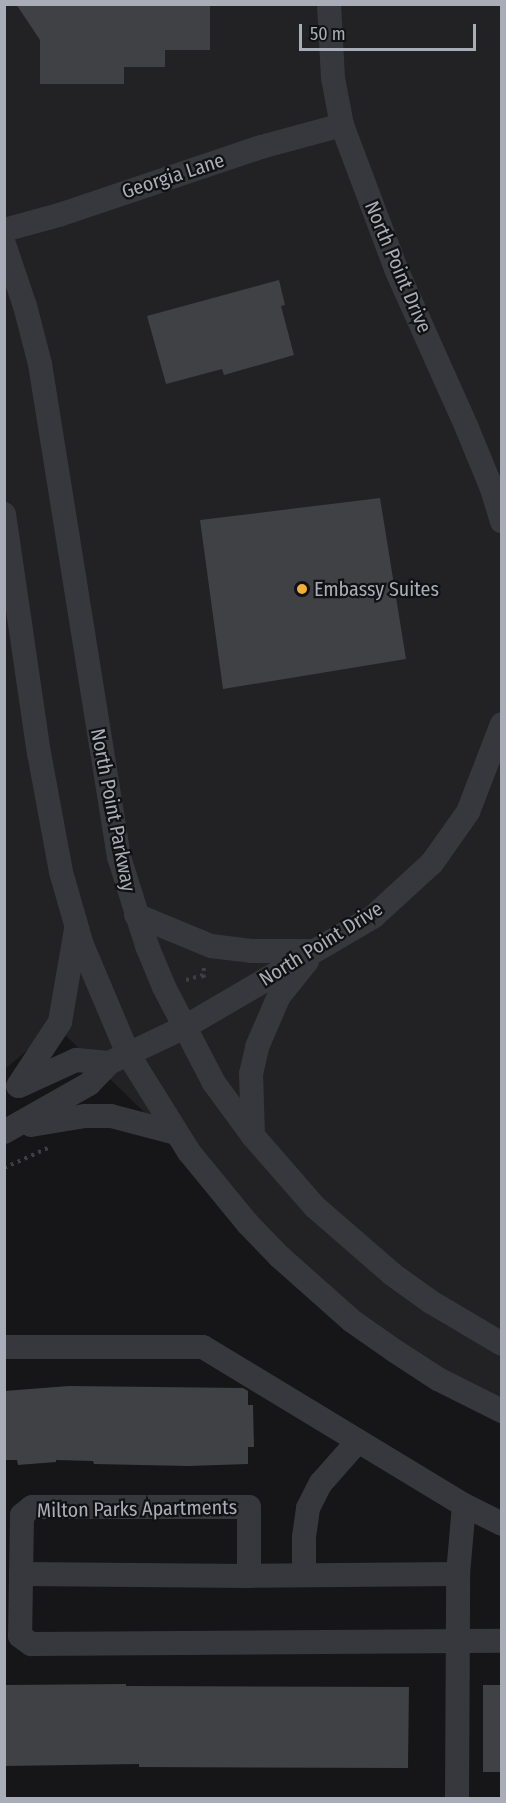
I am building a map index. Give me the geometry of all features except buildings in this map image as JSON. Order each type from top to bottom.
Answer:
[{"type":"street","name":"North Point Drive","points":[[329,4],[333,78],[342,125],[396,269],[492,489],[501,521]]},
{"type":"street","name":"Georgia Lane","points":[[4,230],[59,215],[261,147],[342,125]]},
{"type":"street","name":"North Point Parkway","points":[[4,244],[26,306],[40,364],[118,857],[147,946],[183,1028],[214,1083],[253,1136],[315,1207],[369,1256],[431,1302],[501,1344]]},
{"type":"street","points":[[4,514],[53,835],[76,927],[102,997],[119,1059],[248,1224],[319,1293],[395,1352],[438,1379],[501,1411]]},
{"type":"street","name":"North Point Drive","points":[[119,1059],[183,1028],[373,916],[432,863],[468,812],[501,724]]},
{"type":"street","points":[[136,915],[211,946],[251,951],[315,951]]},
{"type":"street","points":[[11,1089],[60,1022],[76,927]]},
{"type":"street","points":[[253,1136],[251,1074],[257,1047],[279,996],[315,951]]},
{"type":"street","points":[[11,1089],[76,1060],[119,1059]]},
{"type":"street","points":[[8,1130],[89,1084],[119,1059]]},
{"type":"street","points":[[8,1130],[86,1116],[111,1116],[176,1133]]},
{"type":"street","points":[[4,1347],[202,1347],[464,1505],[501,1524]]},
{"type":"street","points":[[304,1575],[304,1537],[308,1508],[321,1483],[358,1441]]},
{"type":"street","points":[[457,1798],[458,1574],[464,1505]]},
{"type":"street","name":"Milton Parks Apartments","points":[[249,1576],[249,1507],[32,1507],[22,1515],[20,1636],[31,1644],[501,1641]]},
{"type":"street","points":[[21,1574],[249,1576],[458,1574]]},
{"type":"path","points":[[185,980],[202,975]]},
{"type":"shaded area","points":[[5,5],[501,5],[501,1411],[397,1360],[56,1026],[5,1069]]},
{"type":"place","name":"Embassy Suites","points":[[302,589]]}]
